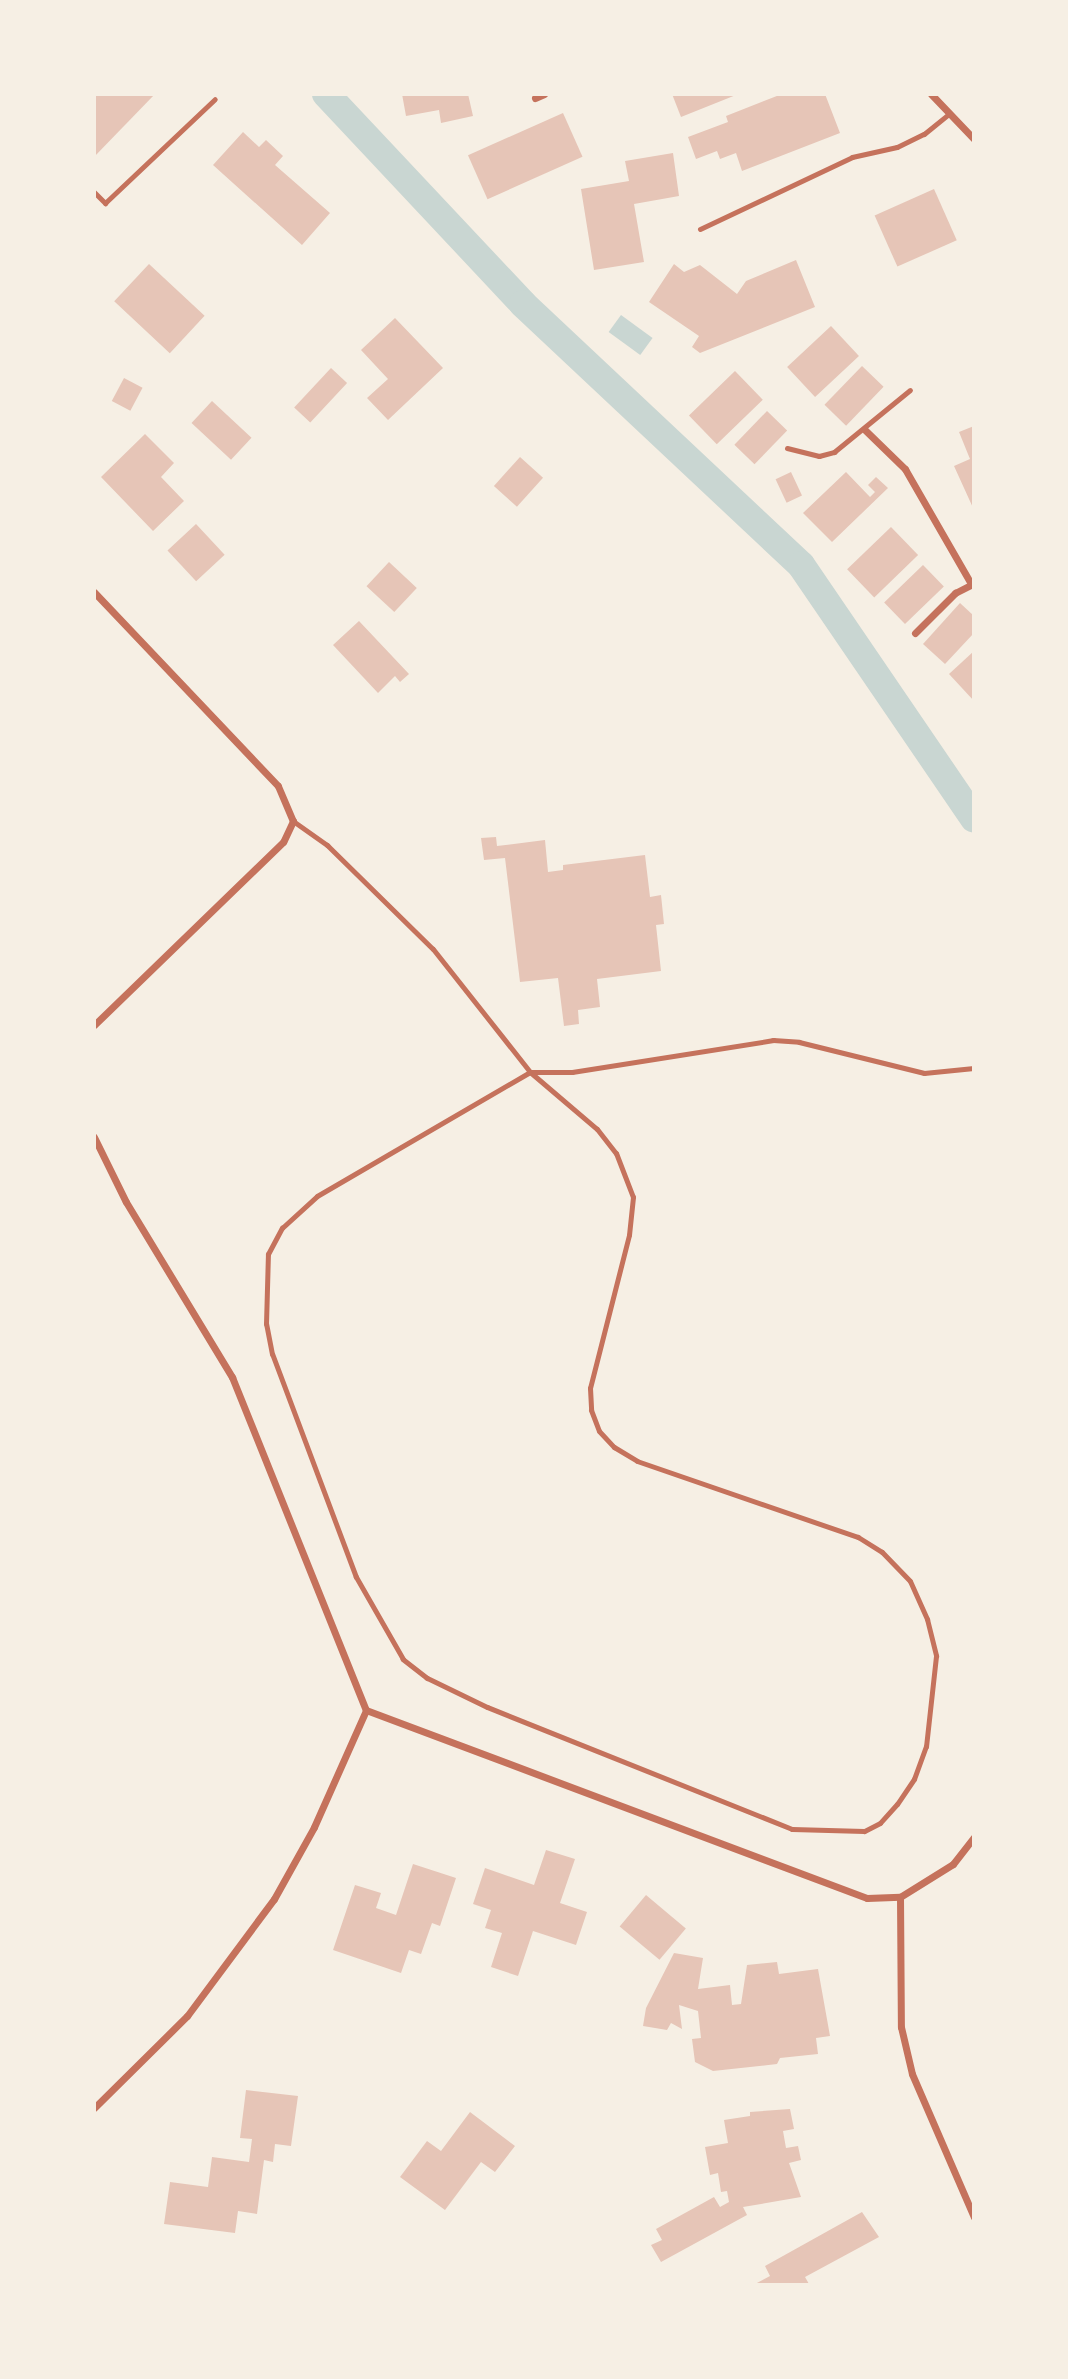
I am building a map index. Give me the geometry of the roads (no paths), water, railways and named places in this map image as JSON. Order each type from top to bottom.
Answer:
[{"type":"street","points":[[536,98],[544,94]]},
{"type":"street","points":[[930,94],[974,139]]},
{"type":"street","points":[[866,430],[905,469],[972,584],[956,593],[915,633]]},
{"type":"street","points":[[94,592],[269,776],[284,795],[293,821],[283,842],[94,1026]]},
{"type":"street","points":[[94,1137],[126,1202],[232,1377],[366,1710],[314,1827],[274,1899],[187,2016],[94,2108]]},
{"type":"street","points":[[366,1710],[867,1898],[900,1897],[953,1864],[974,1837]]},
{"type":"street","points":[[900,1897],[897,1960],[906,2051],[940,2150],[974,2217]]},
{"type":"lane","points":[[94,192],[105,203],[215,99]]},
{"type":"lane","points":[[701,229],[839,163],[925,134],[949,114]]},
{"type":"lane","points":[[787,447],[820,456],[834,452],[866,430],[910,390]]},
{"type":"lane","points":[[293,821],[327,845],[433,949],[530,1072],[597,1129],[616,1153],[633,1197],[629,1234],[590,1388],[591,1410],[599,1431],[614,1447],[637,1461],[858,1537],[882,1552],[910,1581],[927,1619],[936,1656],[926,1746],[914,1779],[880,1823],[864,1831],[792,1829],[487,1707],[427,1678],[403,1659],[356,1577],[272,1354],[266,1324],[268,1254],[282,1228],[317,1196],[530,1072],[572,1072],[774,1040],[799,1042],[925,1073],[974,1068]]},
{"type":"waterway","points":[[326,94],[523,304],[801,565],[974,819]]}]
